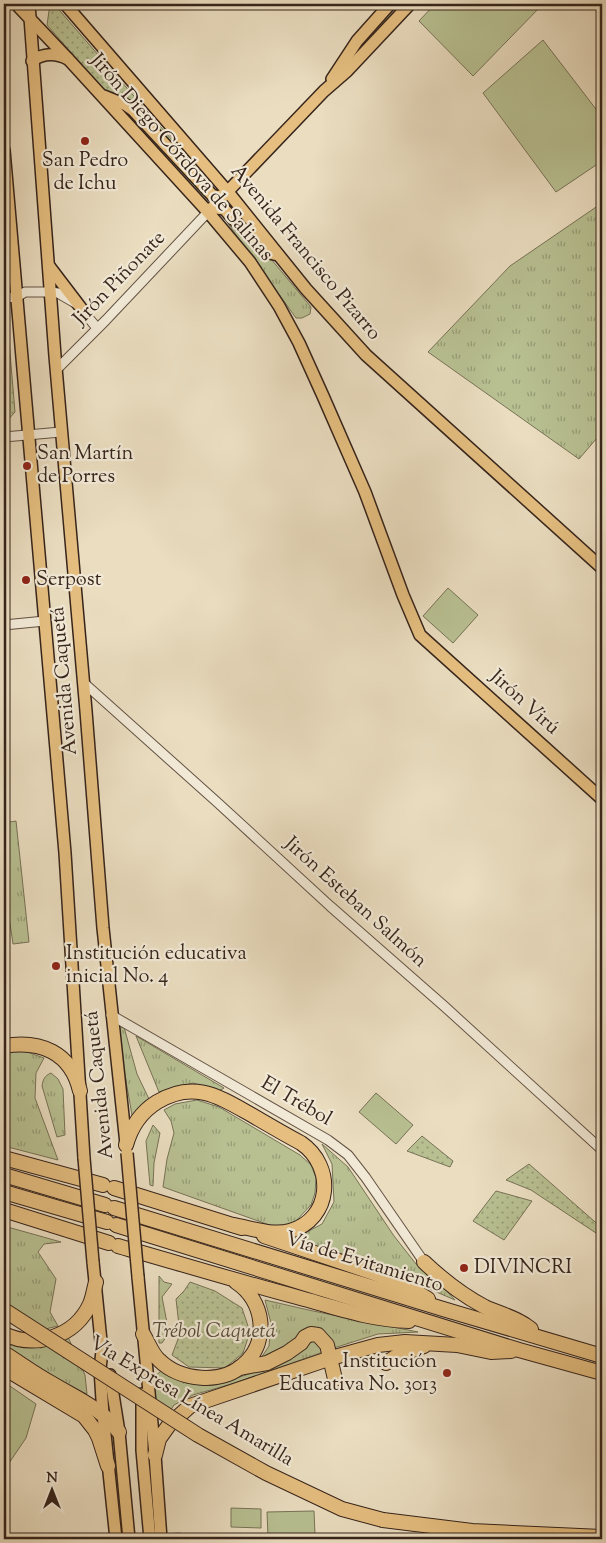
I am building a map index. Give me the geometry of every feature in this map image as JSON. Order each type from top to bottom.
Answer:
[{"type":"highway","points":[[4,1046],[29,1044],[51,1051],[68,1065],[76,1077],[80,1091]]},
{"type":"highway","points":[[127,1149],[129,1137],[136,1122],[155,1103],[181,1092],[201,1092],[219,1096],[301,1143],[312,1152],[323,1172],[324,1186],[322,1201],[310,1220],[297,1228],[282,1232],[268,1232],[233,1225]]},
{"type":"highway","points":[[4,1158],[233,1225],[407,1286],[443,1309]]},
{"type":"highway","name":"Vía de Evitamiento","points":[[4,1175],[602,1356]]},
{"type":"highway","name":"Vía de Evitamiento","points":[[4,1192],[519,1350],[602,1373]]},
{"type":"highway","points":[[6,1211],[226,1278],[368,1316],[396,1320],[429,1321]]},
{"type":"highway","points":[[424,1262],[455,1289],[487,1308],[525,1324],[539,1336]]},
{"type":"highway","points":[[226,1278],[241,1286],[253,1298],[257,1305],[261,1322],[260,1337],[255,1351],[245,1364],[239,1368]]},
{"type":"highway","points":[[4,1334],[12,1338],[29,1341],[46,1340],[62,1334],[74,1325],[85,1312],[96,1282]]},
{"type":"highway","name":"Vía Expresa Línea Amarilla","points":[[4,1310],[198,1435],[266,1474],[342,1509],[383,1520],[472,1531],[602,1538]]},
{"type":"highway","points":[[143,1334],[157,1359],[173,1371],[201,1378],[213,1377],[239,1368],[266,1363],[287,1353],[301,1343],[305,1337],[311,1334],[318,1335],[327,1345],[335,1379]]},
{"type":"highway","points":[[155,1455],[160,1439],[169,1424],[190,1406],[368,1347],[392,1343],[417,1342],[438,1343],[491,1352],[519,1350]]},
{"type":"highway","points":[[386,1362],[409,1351],[438,1343]]},
{"type":"highway","points":[[4,1353],[53,1384],[85,1401],[119,1432]]},
{"type":"highway","points":[[4,1368],[84,1416],[99,1438],[108,1466]]},
{"type":"main road","name":"Jirón Diego Córdova de Salinas","points":[[16,4],[208,212],[250,262],[279,306],[313,372],[358,477],[420,634]]},
{"type":"main road","name":"Avenida Caquetá","points":[[29,4],[56,368],[84,683],[103,928],[127,1149],[161,1539]]},
{"type":"main road","name":"Avenida Francisco Pizarro","points":[[65,4],[228,192],[306,290],[366,355],[602,568]]},
{"type":"main road","points":[[326,89],[354,46],[390,4]]},
{"type":"main road","points":[[208,212],[410,4]]},
{"type":"main road","points":[[32,61],[40,56],[51,54],[70,61]]},
{"type":"main road","points":[[102,96],[126,105],[133,110],[212,195],[220,197],[228,192]]},
{"type":"main road","name":"Avenida Caquetá","points":[[4,150],[70,922],[84,1158],[102,1351],[100,1369],[103,1416],[116,1539]]},
{"type":"main road","points":[[208,212],[218,208],[225,210],[262,249],[278,255]]},
{"type":"main road","points":[[49,266],[81,308]]},
{"type":"main road","name":"Jirón Virú","points":[[420,634],[602,799]]},
{"type":"main road","name":"Avenida Caquetá","points":[[102,1351],[110,1374],[119,1432],[129,1539]]},
{"type":"main road","name":"Avenida Caquetá","points":[[145,1355],[142,1399],[142,1450],[150,1539]]},
{"type":"street","name":"Jirón Piñonate","points":[[56,368],[208,212]]},
{"type":"street","points":[[4,298],[17,297],[25,292],[58,293],[81,308],[97,328]]},
{"type":"street","points":[[4,437],[62,432]]},
{"type":"street","points":[[4,625],[45,621]]},
{"type":"street","name":"Jirón Esteban Salmón","points":[[84,683],[602,1150]]},
{"type":"street","name":"El Trébol","points":[[111,1015],[328,1140],[348,1155],[424,1262]]},
{"type":"green space","points":[[50,4],[54,4],[206,179],[211,188],[135,103],[104,90],[47,25]]},
{"type":"green space","points":[[396,4],[405,4],[341,71],[369,33]]},
{"type":"green space","points":[[435,4],[543,4],[473,76],[419,21]]},
{"type":"green space","points":[[543,40],[602,117],[602,161],[556,192],[483,93]]},
{"type":"green space","points":[[115,104],[131,110],[210,199],[207,201]]},
{"type":"green space","points":[[602,203],[602,443],[597,438],[579,459],[428,352],[510,266]]},
{"type":"green space","points":[[226,217],[263,256],[271,259],[311,307],[310,314],[302,318],[296,318],[224,218]]},
{"type":"green space","points":[[4,314],[7,317],[15,412],[7,421],[4,421]]},
{"type":"green space","points":[[448,588],[478,615],[453,643],[423,616]]},
{"type":"green space","points":[[16,821],[29,942],[13,944],[9,917],[4,917],[4,823]]},
{"type":"green space","points":[[124,1027],[137,1074],[150,1101],[132,1115],[118,1029]]},
{"type":"green space","points":[[136,1036],[224,1088],[219,1091],[193,1083],[159,1092]]},
{"type":"green space","points":[[19,1049],[44,1058],[36,1073],[35,1098],[58,1160],[4,1146],[4,1053]]},
{"type":"green space","points":[[51,1073],[58,1079],[63,1089],[65,1135],[57,1137],[42,1086],[44,1078]]},
{"type":"green space","points":[[376,1093],[413,1125],[396,1144],[359,1112]]},
{"type":"green space","points":[[197,1100],[219,1107],[300,1155],[311,1165],[316,1178],[315,1193],[311,1205],[293,1224],[275,1227],[163,1187],[167,1159],[174,1133],[171,1121],[164,1110],[175,1104]]},
{"type":"green space","points":[[153,1125],[160,1133],[154,1163],[153,1186],[150,1185],[146,1141]]},
{"type":"green space","points":[[422,1136],[453,1161],[450,1167],[407,1151]]},
{"type":"green space","points":[[322,1144],[348,1167],[394,1236],[416,1264],[440,1284],[455,1300],[358,1258],[292,1240],[322,1224],[334,1202],[332,1164]]},
{"type":"green space","points":[[529,1164],[602,1228],[602,1237],[531,1190],[506,1180]]},
{"type":"green space","points":[[496,1191],[532,1201],[504,1240],[473,1221]]},
{"type":"green space","points":[[4,1226],[61,1242],[44,1244],[38,1252],[56,1279],[50,1312],[58,1326],[33,1332],[4,1321]]},
{"type":"green space","points":[[159,1276],[164,1282],[172,1284],[162,1297],[169,1333],[162,1343],[159,1343]]},
{"type":"green space","name":"Trébol Caquetá","points":[[190,1282],[215,1291],[242,1308],[250,1332],[243,1353],[225,1368],[189,1367],[172,1355],[180,1334],[176,1299]]},
{"type":"green space","points":[[265,1300],[418,1332],[378,1334],[334,1348],[322,1333],[259,1361],[269,1346],[271,1323]]},
{"type":"green space","points":[[68,1337],[85,1375],[87,1394],[73,1388],[4,1346],[16,1344],[41,1348]]},
{"type":"green space","points":[[313,1341],[319,1342],[323,1352],[235,1383],[193,1395],[174,1405],[169,1413],[156,1416],[154,1377],[161,1371],[183,1382],[205,1385],[264,1370],[283,1360],[303,1345]]},
{"type":"green space","points":[[4,1382],[36,1404],[26,1438],[9,1463],[4,1460]]},
{"type":"green space","points":[[231,1508],[261,1509],[261,1528],[231,1527]]},
{"type":"green space","points":[[314,1511],[315,1535],[268,1536],[267,1512]]},
{"type":"water","points":[[179,1533],[212,1539],[97,1539]]},
{"type":"place","name":"San Pedro de Ichu","points":[[85,141]]},
{"type":"place","name":"San Martín de Porres","points":[[27,466]]},
{"type":"place","name":"Serpost","points":[[26,580]]},
{"type":"place","name":"Institución educativa inicial No. 4","points":[[56,966]]},
{"type":"place","name":"DIVINCRI","points":[[464,1268]]},
{"type":"place","name":"Institución Educativa No. 3013","points":[[447,1373]]}]
